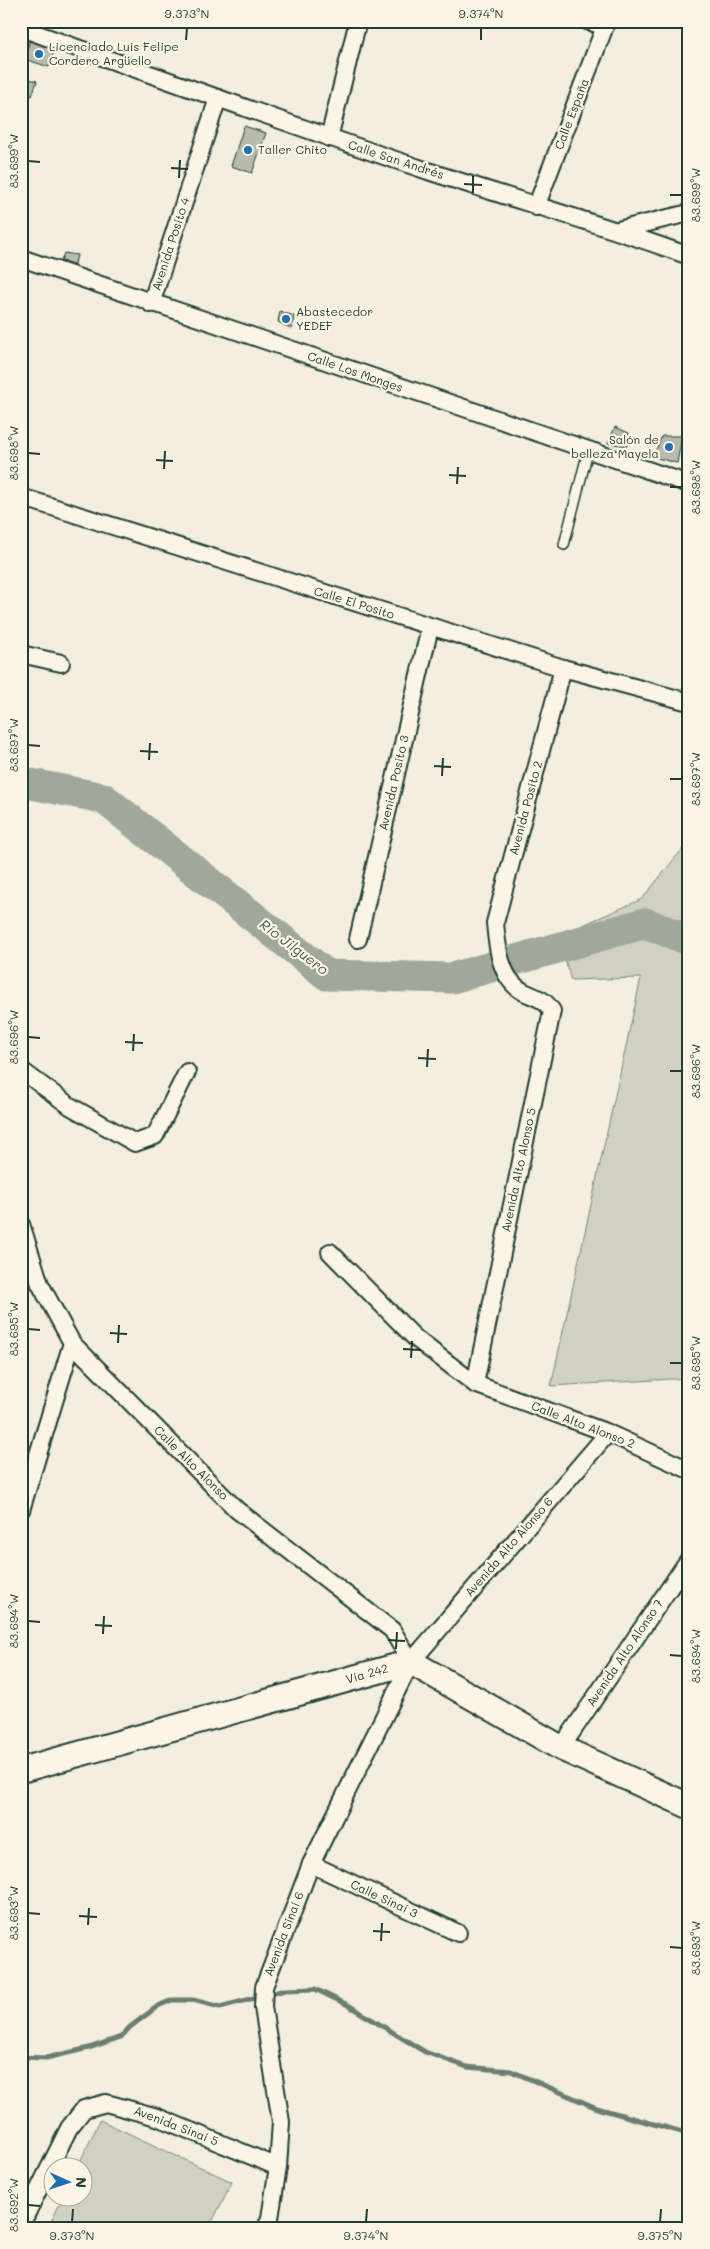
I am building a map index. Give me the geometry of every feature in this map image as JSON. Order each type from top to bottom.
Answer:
[{"type":"main road","points":[[411,1662],[561,1748],[689,1806]]},
{"type":"main road","name":"Vía 242","points":[[21,1770],[411,1662]]},
{"type":"street","points":[[329,138],[358,21]]},
{"type":"street","points":[[587,21],[606,23]]},
{"type":"street","name":"Calle España","points":[[536,207],[606,23]]},
{"type":"street","name":"Calle San Andrés","points":[[21,28],[329,138],[536,207],[618,230],[689,256]]},
{"type":"street","name":"Avenida Posito 4","points":[[151,304],[218,98]]},
{"type":"street","points":[[618,230],[689,214]]},
{"type":"street","name":"Calle Los Monges","points":[[21,258],[151,304],[689,484]]},
{"type":"street","name":"Calle El Posito","points":[[21,497],[430,627],[564,668],[689,702]]},
{"type":"street","name":"Avenida Posito 3","points":[[358,939],[430,627]]},
{"type":"street","points":[[21,654],[61,663]]},
{"type":"street","name":"Avenida Posito 2","points":[[508,978],[498,950],[495,923],[564,668]]},
{"type":"street","name":"Avenida Alto Alonso 5","points":[[475,1384],[552,1010],[540,997],[522,991],[508,978]]},
{"type":"street","points":[[21,1070],[70,1106],[134,1143],[155,1136],[187,1072]]},
{"type":"street","name":"Calle Alto Alonso","points":[[21,1224],[40,1284],[72,1343],[237,1510],[392,1630],[411,1662]]},
{"type":"street","name":"Calle Alto Alonso 2","points":[[330,1252],[415,1338],[475,1384],[608,1433],[689,1470]]},
{"type":"street","points":[[21,1266],[40,1284]]},
{"type":"street","points":[[21,1510],[72,1343]]},
{"type":"street","name":"Avenida Alto Alonso 6","points":[[411,1662],[608,1433]]},
{"type":"street","name":"Avenida Alto Alonso 7","points":[[561,1748],[689,1559]]},
{"type":"street","name":"Avenida Sinaí 6","points":[[266,2228],[270,2218],[278,2167],[281,2122],[263,2006],[264,1987],[310,1864],[411,1662]]},
{"type":"street","name":"Calle Sinaí 3","points":[[310,1864],[458,1934]]},
{"type":"street","name":"Avenida Sinaí 5","points":[[21,2226],[69,2128],[84,2109],[106,2103],[157,2117],[278,2167]]},
{"type":"lane","points":[[564,545],[588,450]]},
{"type":"shaded area","points":[[689,841],[689,1378],[551,1386],[641,978],[571,980],[558,936],[642,899]]},
{"type":"shaded area","points":[[100,2120],[232,2182],[209,2228],[48,2228],[59,2206],[92,2206],[92,2156],[83,2156]]},
{"type":"building","points":[[21,37],[30,40],[24,59],[21,58]]},
{"type":"building","name":"Licenciado Luis Felipe Cordero Argüello","points":[[30,40],[55,49],[49,67],[24,59]]},
{"type":"building","points":[[21,77],[37,81],[32,96],[21,93]]},
{"type":"building","name":"Taller Chito","points":[[244,126],[266,133],[252,173],[231,166]]},
{"type":"building","points":[[64,253],[77,255],[75,264],[61,261]]},
{"type":"building","name":"Abastecedor YEDEF","points":[[280,311],[294,316],[292,329],[278,322]]},
{"type":"building","points":[[615,427],[629,433],[627,446],[608,443]]},
{"type":"building","name":"Salón de belleza Mayela","points":[[662,436],[682,436],[677,463],[653,457]]},
{"type":"waterway","name":"Río Jilguero","points":[[21,782],[103,798],[327,975],[452,978],[645,923],[689,940]]},
{"type":"waterway","points":[[21,2057],[46,2058],[89,2048],[121,2037],[130,2027],[158,2006],[172,2000],[193,2000],[220,2007],[285,1990],[315,1989],[348,2005],[425,2052],[467,2067],[511,2071],[597,2108],[689,2134]]},
{"type":"place","name":"Licenciado Luis Felipe Cordero Argüello","points":[[39,54]]},
{"type":"place","name":"Taller Chito","points":[[248,150]]},
{"type":"place","name":"Abastecedor YEDEF","points":[[286,319]]},
{"type":"place","name":"Salón de belleza Mayela","points":[[669,447]]}]
